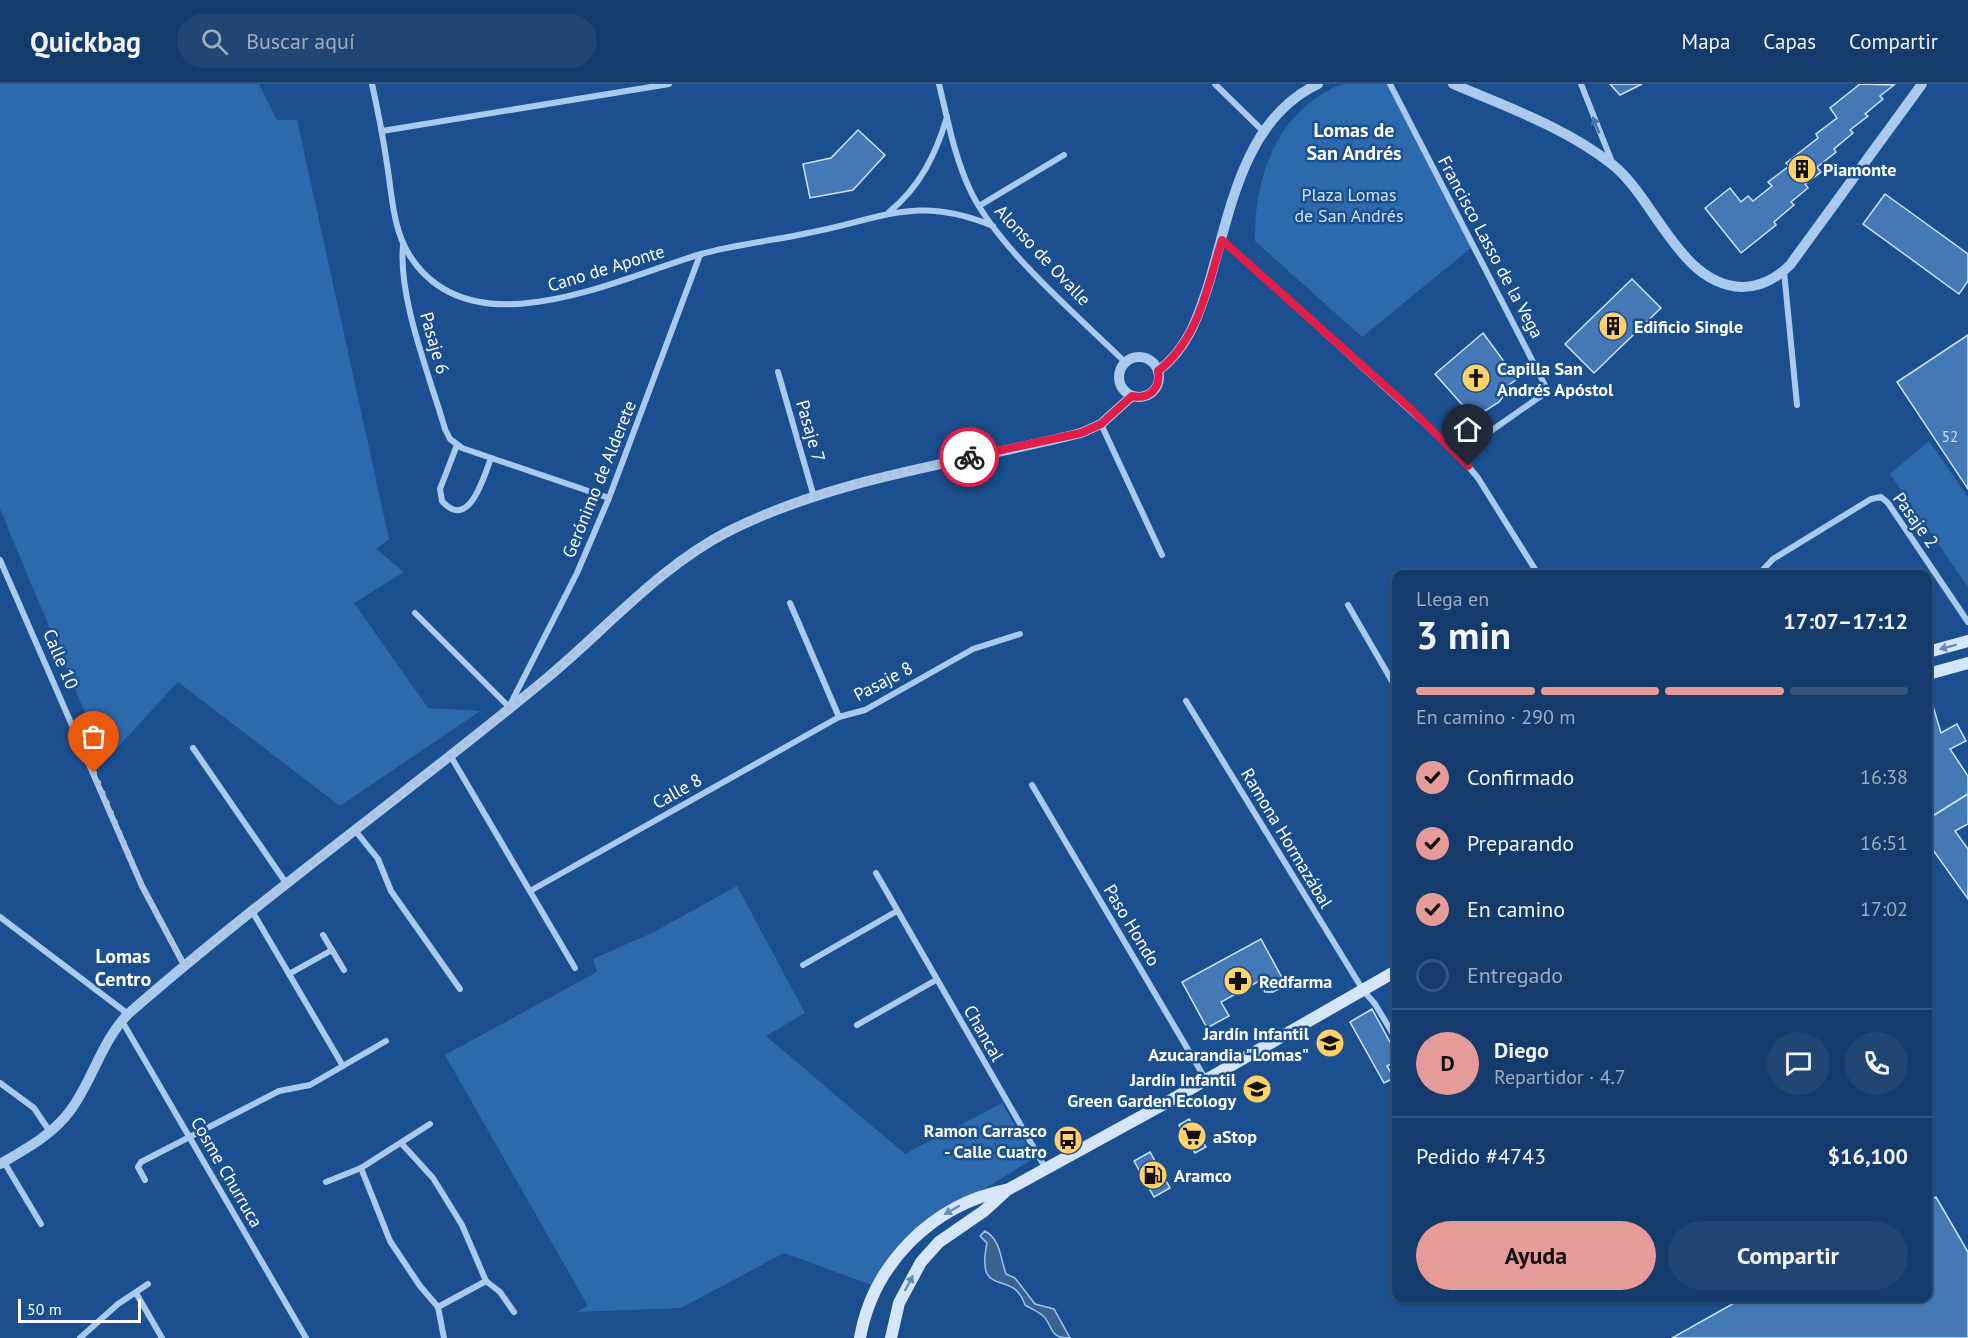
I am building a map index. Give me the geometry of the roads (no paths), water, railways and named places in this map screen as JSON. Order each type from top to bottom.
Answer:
[{"type":"main road","points":[[1932,651],[1968,641]]},
{"type":"main road","points":[[1932,673],[1968,663]]},
{"type":"main road","points":[[860,1338],[874,1293],[893,1262],[919,1232],[958,1206],[1007,1190],[1046,1169],[1392,973]]},
{"type":"main road","points":[[891,1338],[899,1303],[921,1262],[939,1242],[984,1211],[1007,1190]]},
{"type":"street","name":"Cano de Aponte","points":[[372,84],[396,219],[403,244],[415,264],[434,282],[461,295],[499,304],[535,304],[568,297],[700,255],[811,233],[889,212],[917,208],[943,211],[968,216],[993,226]]},
{"type":"street","points":[[382,131],[669,84]]},
{"type":"street","name":"Alonso de Ovalle","points":[[939,84],[960,163],[979,206],[1026,264],[1126,363]]},
{"type":"street","points":[[1215,84],[1263,131]]},
{"type":"street","points":[[1158,371],[1178,353],[1193,330],[1247,163],[1263,131],[1286,105],[1318,84]]},
{"type":"street","name":"Francisco Lasso de la Vega","points":[[1390,84],[1548,391],[1458,454]]},
{"type":"street","points":[[1454,84],[1582,144],[1613,165],[1626,178],[1690,262],[1704,274],[1722,284],[1746,287],[1768,281],[1784,271],[1922,84]]},
{"type":"street","points":[[1581,84],[1613,165]]},
{"type":"street","points":[[889,212],[906,196],[927,167],[947,116]]},
{"type":"street","points":[[979,206],[1064,155]]},
{"type":"street","points":[[1222,240],[1458,454],[1478,478],[1536,570]]},
{"type":"street","name":"Pasaje 6","points":[[403,244],[402,270],[406,297],[445,429],[457,445]]},
{"type":"street","name":"Gerónimo de Alderete","points":[[509,707],[577,573],[609,498],[700,255]]},
{"type":"street","points":[[1784,271],[1797,405]]},
{"type":"street","points":[[1142,358],[1152,362],[1158,371],[1158,382],[1153,392],[1143,397],[1132,396],[1120,384],[1120,372],[1126,363],[1142,358]]},
{"type":"street","name":"Pasaje 7","points":[[778,372],[814,498]]},
{"type":"street","points":[[41,1224],[2,1163],[50,1133],[76,1102],[109,1038],[125,1017],[184,965],[509,707],[695,552],[746,524],[814,498],[896,474],[1081,433],[1101,424],[1132,396]]},
{"type":"street","points":[[1101,424],[1162,555]]},
{"type":"street","points":[[491,458],[471,504],[462,509],[449,507],[442,501],[440,489],[457,445],[609,498]]},
{"type":"street","name":"Pasaje 2","points":[[1763,570],[1773,559],[1871,499],[1881,497],[1888,503],[1968,622]]},
{"type":"street","name":"Calle 10","points":[[0,560],[142,886],[184,965]]},
{"type":"street","name":"Pasaje 8","points":[[790,603],[839,717],[865,710],[973,649],[1020,634]]},
{"type":"street","points":[[1348,605],[1392,681]]},
{"type":"street","points":[[415,613],[509,707]]},
{"type":"street","name":"Ramona Hormazábal","points":[[1186,701],[1363,990],[1375,1004],[1392,1032]]},
{"type":"street","name":"Calle 8","points":[[530,891],[839,717]]},
{"type":"street","points":[[193,748],[286,883]]},
{"type":"street","points":[[450,754],[575,968]]},
{"type":"street","name":"Paso Hondo","points":[[1032,785],[1206,1080]]},
{"type":"street","points":[[354,829],[378,859],[391,891],[460,989]]},
{"type":"street","name":"Chancal","points":[[876,873],[1046,1169]]},
{"type":"street","points":[[252,910],[343,1066]]},
{"type":"street","points":[[803,965],[897,911]]},
{"type":"street","name":"Cosme Churruca","points":[[0,917],[125,1017],[189,1136],[306,1338]]},
{"type":"street","points":[[323,934],[344,970]]},
{"type":"street","points":[[289,974],[332,950]]},
{"type":"street","points":[[857,1025],[936,980]]},
{"type":"street","points":[[145,1180],[138,1167],[139,1163],[279,1091],[310,1085],[386,1041]]},
{"type":"street","points":[[0,1083],[34,1108],[50,1133]]},
{"type":"street","points":[[326,1182],[361,1168],[402,1144],[430,1124]]},
{"type":"street","points":[[402,1144],[433,1178],[462,1224],[486,1281],[500,1292],[514,1312]]},
{"type":"street","points":[[361,1168],[390,1241],[415,1279],[438,1307],[444,1338]]},
{"type":"street","points":[[438,1307],[486,1281]]},
{"type":"street","points":[[80,1338],[107,1312],[148,1284]]},
{"type":"street","points":[[136,1293],[162,1338]]},
{"type":"place","name":"Piamonte","points":[[1802,169]]},
{"type":"place","name":"Edificio Single","points":[[1613,326]]},
{"type":"place","name":"Capilla San Andrés Apóstol","points":[[1476,378]]},
{"type":"place","name":"Redfarma","points":[[1238,981]]},
{"type":"place","name":"Jardín Infantil Azucarandia \"Lomas\"","points":[[1330,1043]]},
{"type":"place","name":"Jardín Infantil Green Garden Ecology","points":[[1257,1089]]},
{"type":"place","name":"aStop","points":[[1192,1136]]},
{"type":"place","name":"Ramon Carrasco - Calle Cuatro","points":[[1068,1140]]},
{"type":"place","name":"Aramco","points":[[1153,1175]]},
{"type":"district","name":"Lomas de San Andrés","points":[[1354,142]]},
{"type":"district","name":"Lomas Centro","points":[[123,968]]},
{"type":"park label","name":"Plaza Lomas de San Andrés","points":[[1349,204]]}]
